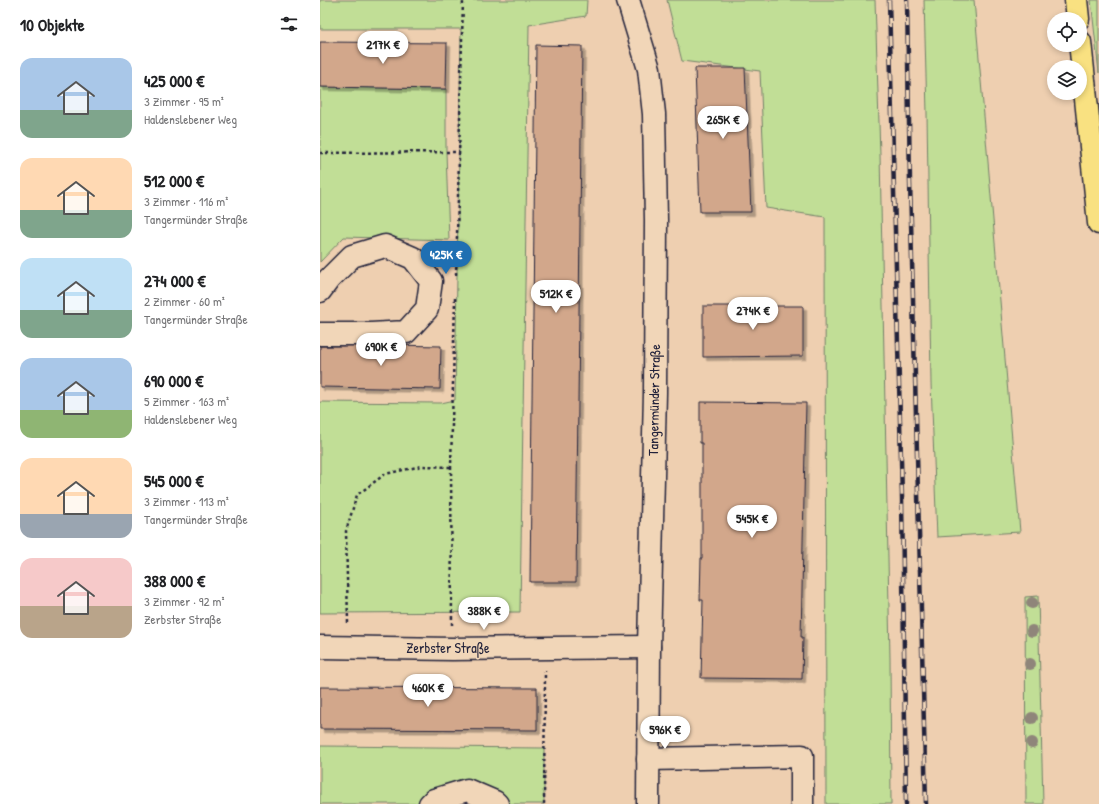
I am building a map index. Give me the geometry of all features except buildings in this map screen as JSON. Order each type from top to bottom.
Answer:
[{"type":"main road","points":[[1076,0],[1077,12]]},
{"type":"main road","points":[[1081,52],[1099,223]]},
{"type":"street","name":"Tangermünder Straße","points":[[628,0],[649,69],[654,114],[656,220],[655,393],[649,647],[648,804]]},
{"type":"street","points":[[320,291],[329,279],[352,256],[385,246],[413,258],[430,281],[427,309],[406,332],[320,334]]},
{"type":"street","name":"Zerbster Straße","points":[[320,647],[452,649],[649,647]]},
{"type":"street","points":[[648,759],[802,756],[802,804]]},
{"type":"street","points":[[430,804],[434,800],[467,790],[496,802],[497,804]]},
{"type":"path","points":[[456,278],[463,0]]},
{"type":"path","points":[[320,153],[459,152]]},
{"type":"path","points":[[452,649],[451,467],[456,294]]},
{"type":"path","points":[[348,647],[346,531],[357,495],[385,474],[422,466],[451,467]]},
{"type":"path","points":[[544,647],[544,804]]},
{"type":"green space","points":[[320,0],[587,0],[586,16],[529,25],[520,612],[320,613],[320,402],[441,403],[455,400],[461,29],[320,29]]},
{"type":"green space","points":[[667,0],[875,0],[880,154],[890,658],[891,804],[826,804],[825,217],[766,208],[760,71],[682,61]]},
{"type":"green space","points":[[924,0],[974,0],[1020,532],[937,537],[931,383]]},
{"type":"green space","points":[[1091,0],[1099,0],[1099,73]]},
{"type":"green space","points":[[320,87],[446,89],[446,152],[449,240],[344,237],[320,262]]},
{"type":"green space","points":[[1038,596],[1043,804],[1026,804],[1025,597]]},
{"type":"green space","points":[[320,746],[544,748],[544,804],[497,804],[467,790],[430,804],[320,804]]},
{"type":"railway","points":[[889,0],[902,497],[906,804]]},
{"type":"railway","points":[[907,0],[910,182],[926,804]]}]
